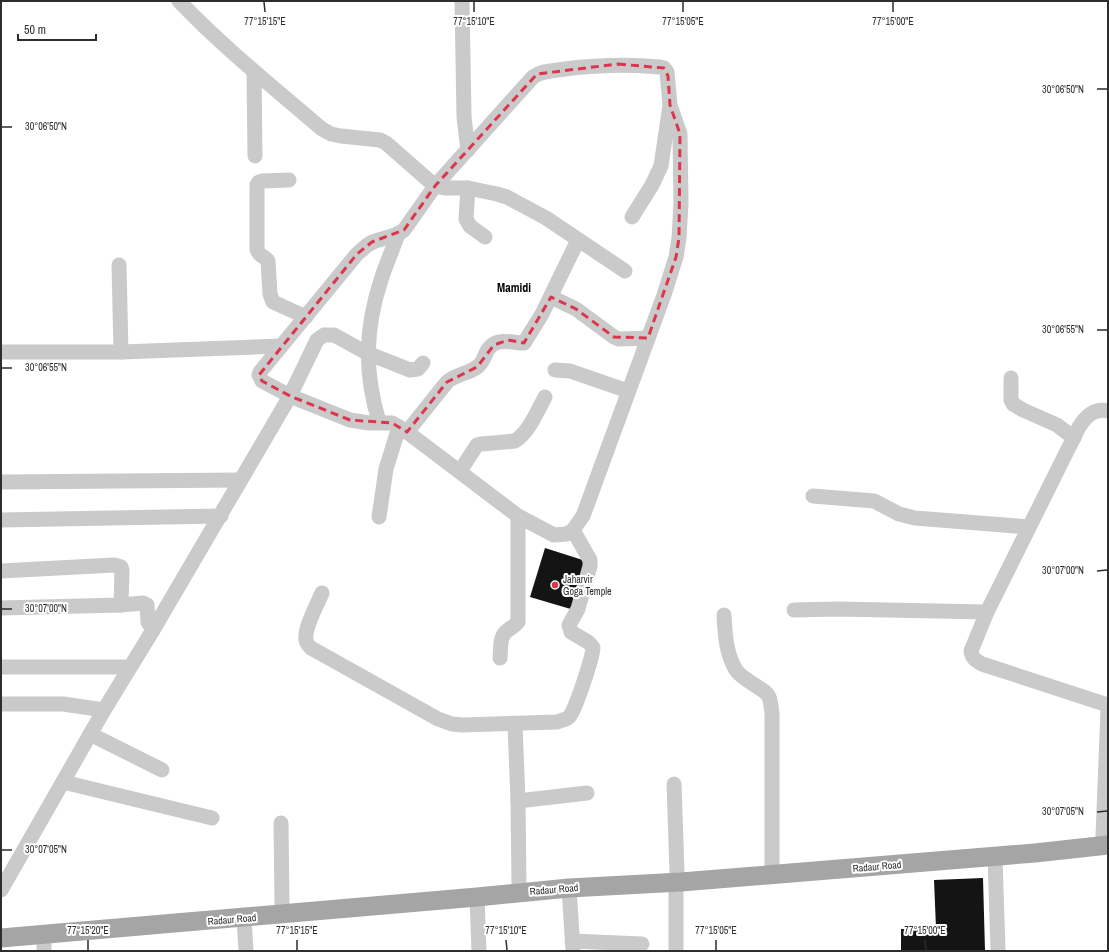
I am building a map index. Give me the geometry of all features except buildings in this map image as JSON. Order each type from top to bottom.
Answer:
[{"type":"main road","name":"Radaur Road","points":[[1,938],[44,943],[244,918],[569,888],[676,877],[772,864],[880,854],[1106,839]]},
{"type":"main road","name":"Radaur Road","points":[[1,927],[519,884],[676,877],[995,856],[1106,839]]},
{"type":"street","points":[[179,1],[207,30],[322,129],[331,134],[386,142],[435,186],[446,188],[468,188],[508,197],[546,218],[625,271]]},
{"type":"street","points":[[462,1],[464,117],[468,150]]},
{"type":"street","points":[[632,217],[652,185],[661,166],[670,105],[668,76],[664,68],[660,66],[618,64],[542,72],[533,77],[435,186],[411,221],[398,234],[366,246],[357,254],[259,375],[262,381],[290,396],[350,420],[392,423],[403,429],[460,471],[518,516],[554,535],[567,534],[573,530],[583,516],[664,295],[676,257],[679,238],[681,203],[680,134],[670,105]]},
{"type":"street","points":[[254,72],[255,156]]},
{"type":"street","points":[[290,180],[262,181],[257,185],[257,249],[260,255],[268,261],[271,299],[273,302],[306,317]]},
{"type":"street","points":[[468,188],[466,219],[472,228],[486,237]]},
{"type":"street","points":[[379,422],[374,407],[369,376],[367,353],[369,332],[381,280],[398,234]]},
{"type":"street","points":[[379,517],[386,469],[403,429],[447,382],[453,377],[477,367],[482,363],[488,349],[501,341],[508,340],[524,343],[542,314],[578,240]]},
{"type":"street","points":[[119,265],[121,352]]},
{"type":"street","points":[[551,296],[576,309],[614,337],[620,339],[648,338]]},
{"type":"street","points":[[1,890],[104,710],[154,630],[290,396],[317,340],[324,335],[334,335],[367,353],[410,370],[418,369],[423,363]]},
{"type":"street","points":[[1,352],[121,352],[281,346]]},
{"type":"street","points":[[555,370],[570,371],[628,391]]},
{"type":"street","points":[[1011,378],[1011,400],[1013,404],[1057,425],[1074,438]]},
{"type":"street","points":[[460,471],[476,446],[481,444],[515,440],[519,438],[537,414],[545,398]]},
{"type":"street","points":[[1108,411],[1098,410],[1084,418],[987,612],[971,651],[975,660],[982,664],[1108,705]]},
{"type":"street","points":[[1,482],[240,480]]},
{"type":"street","points":[[814,496],[874,501],[899,514],[915,518],[1029,527]]},
{"type":"street","points":[[1,520],[221,516]]},
{"type":"street","points":[[500,658],[501,640],[503,636],[506,631],[518,622],[518,516]]},
{"type":"street","points":[[322,593],[307,629],[306,642],[311,648],[438,719],[462,725],[557,722],[569,716],[581,688],[592,652],[591,645],[574,635],[570,629],[570,625],[578,609],[590,566],[590,560],[573,530]]},
{"type":"street","points":[[1,571],[114,565],[121,567],[122,570],[121,605]]},
{"type":"street","points":[[1,608],[145,604],[148,608],[148,622],[154,630]]},
{"type":"street","points":[[794,610],[838,609],[987,612]]},
{"type":"street","points":[[724,616],[726,642],[735,669],[745,679],[769,696],[772,713],[772,864]]},
{"type":"street","points":[[1,668],[130,667]]},
{"type":"street","points":[[1,704],[63,704],[104,710]]},
{"type":"street","points":[[1106,839],[1108,709]]},
{"type":"street","points":[[516,724],[519,884]]},
{"type":"street","points":[[90,734],[162,770]]},
{"type":"street","points":[[63,782],[212,818]]},
{"type":"street","points":[[674,784],[676,951]]},
{"type":"street","points":[[518,801],[587,792]]},
{"type":"street","points":[[281,823],[282,904]]},
{"type":"street","points":[[995,856],[998,951]]},
{"type":"street","points":[[569,888],[572,946],[642,944]]},
{"type":"street","points":[[477,897],[479,951]]},
{"type":"street","points":[[244,918],[246,951]]},
{"type":"highlighted area","points":[[618,64],[664,68],[668,76],[670,105],[680,134],[679,238],[676,257],[648,338],[614,337],[576,309],[551,297],[524,343],[508,340],[494,345],[477,367],[447,382],[407,432],[392,423],[350,420],[290,396],[262,381],[259,375],[357,254],[372,242],[404,230],[435,186],[537,74]]},
{"type":"place","name":"Jaharvir Goga Temple","points":[[555,585]]},
{"type":"district","name":"Mamidi","points":[[514,288]]}]
